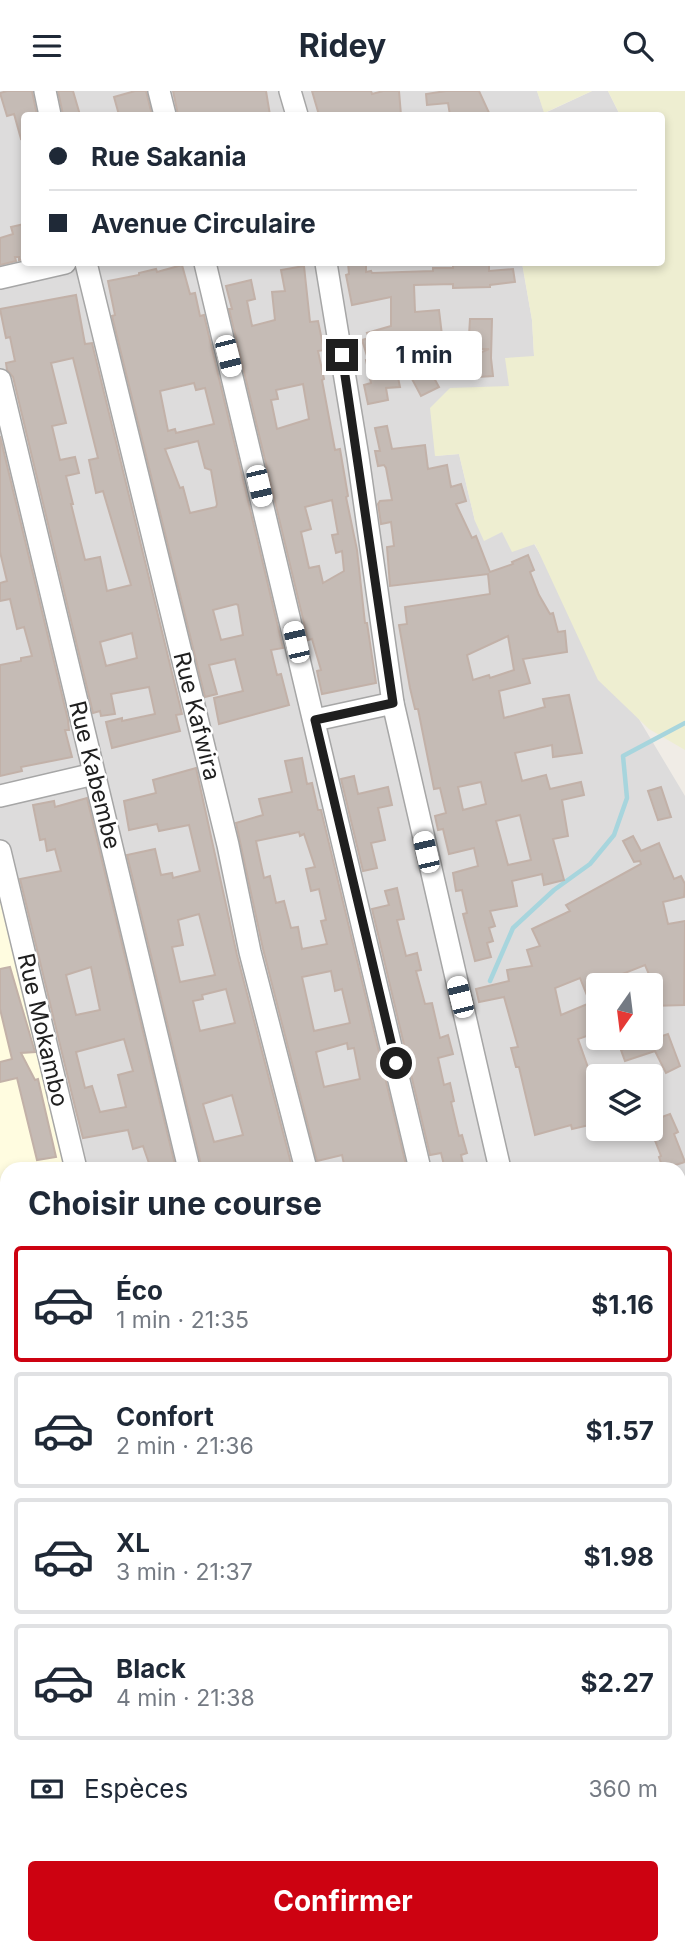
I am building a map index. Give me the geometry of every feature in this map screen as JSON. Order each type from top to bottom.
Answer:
[{"type":"street","points":[[44,91],[50,112]]},
{"type":"street","points":[[159,91],[163,112]]},
{"type":"street","points":[[290,91],[296,112]]},
{"type":"street","points":[[0,278],[52,266]]},
{"type":"street","name":"Rue Kafwira","points":[[87,266],[228,845],[250,952],[304,1162]]},
{"type":"street","points":[[206,266],[418,1162]]},
{"type":"street","points":[[326,266],[358,457],[393,703],[498,1162]]},
{"type":"street","name":"Rue Kabembe","points":[[0,380],[187,1162]]},
{"type":"street","points":[[315,720],[393,703]]},
{"type":"street","points":[[0,796],[94,773]]},
{"type":"street","name":"Rue Mokambo","points":[[0,851],[74,1162]]},
{"type":"shaded area","points":[[0,91],[537,91],[545,112],[21,112],[21,266],[523,266],[532,320],[534,356],[509,386],[435,456],[459,454],[475,521],[534,544],[685,796],[685,1162],[0,1162]]},
{"type":"shaded area","points":[[592,91],[608,91],[618,112],[547,112]]},
{"type":"shaded area","points":[[0,893],[63,1162],[0,1162]]},
{"type":"green space","points":[[537,91],[592,91],[546,112],[544,112]]},
{"type":"green space","points":[[608,91],[685,91],[685,750],[649,729],[598,680],[535,544],[512,552],[502,532],[484,541],[475,521],[459,454],[435,456],[430,408],[450,388],[509,386],[505,358],[534,356],[532,320],[523,266],[665,266],[665,112],[618,112]]},
{"type":"building","points":[[32,91],[36,112],[21,112],[21,139],[14,114],[7,116],[0,93]]},
{"type":"building","points":[[58,91],[73,91],[79,112],[62,112]]},
{"type":"building","points":[[146,91],[151,112],[118,112],[114,97]]},
{"type":"building","points":[[173,91],[266,91],[270,112],[177,112]]},
{"type":"building","points":[[312,91],[371,91],[372,94],[399,91],[401,112],[318,112]]},
{"type":"building","points":[[479,91],[489,112],[450,112],[448,103],[427,105],[426,94]]},
{"type":"building","points":[[21,225],[21,260],[15,257],[16,261],[0,265],[0,238],[13,234],[11,227]]},
{"type":"building","points":[[182,266],[190,294],[195,293],[200,316],[204,315],[283,648],[271,650],[289,705],[219,724],[214,698],[243,691],[235,659],[209,665],[217,694],[205,697],[112,316],[115,315],[108,281],[156,269],[157,272]],"holes":[[[194,383],[196,390],[205,388],[214,424],[176,433],[175,429],[168,431],[160,391]],[[198,441],[205,468],[211,470],[217,504],[216,507],[190,513],[183,487],[180,488],[165,449]],[[236,604],[243,635],[221,640],[213,610]]]},
{"type":"building","points":[[304,266],[310,322],[318,321],[324,350],[318,351],[324,379],[322,380],[335,450],[340,449],[376,683],[322,694],[317,671],[321,670],[312,639],[308,640],[229,309],[232,309],[226,286],[251,280],[255,299],[247,301],[252,326],[275,320],[272,292],[285,291],[281,270]],"holes":[[[303,384],[309,419],[277,429],[271,400],[278,399],[276,390]],[[332,500],[338,534],[332,535],[336,553],[342,551],[344,571],[323,583],[319,566],[309,568],[301,532],[311,529],[305,507]]]},
{"type":"building","points":[[348,266],[366,266],[366,272],[372,273],[433,271],[433,268],[453,266],[489,266],[489,271],[513,269],[515,282],[490,287],[414,285],[415,312],[439,310],[442,335],[469,335],[470,319],[492,319],[493,376],[478,377],[477,354],[489,349],[392,349],[400,387],[386,388],[388,400],[368,404],[364,385],[371,383],[362,340],[369,338],[367,333],[391,326],[391,297],[352,305],[346,275],[349,274]]},
{"type":"building","points":[[76,295],[85,344],[92,343],[182,714],[176,715],[180,731],[112,748],[106,722],[155,714],[149,687],[111,694],[115,714],[101,716],[100,711],[93,713],[13,377],[7,370],[6,363],[15,361],[10,337],[6,338],[0,309]],"holes":[[[73,358],[98,458],[89,460],[96,493],[103,491],[131,585],[107,591],[100,557],[85,560],[71,504],[66,476],[79,473],[75,457],[60,460],[52,426],[66,423],[51,363]],[[132,633],[137,658],[106,666],[100,642]]]},
{"type":"building","points":[[434,378],[439,387],[421,396],[412,379]]},
{"type":"building","points":[[387,426],[392,449],[425,445],[428,469],[447,465],[451,487],[461,484],[466,501],[456,504],[472,538],[476,536],[490,572],[528,555],[534,570],[530,572],[539,595],[550,614],[553,613],[558,632],[565,631],[567,652],[523,659],[530,683],[499,691],[504,718],[545,707],[543,699],[569,695],[582,753],[553,757],[552,745],[515,753],[522,781],[546,775],[550,789],[581,782],[584,795],[562,800],[568,836],[553,839],[564,880],[544,885],[542,874],[512,881],[517,906],[490,911],[495,926],[489,928],[493,941],[487,943],[491,957],[475,961],[463,914],[467,913],[462,890],[456,891],[453,873],[478,866],[474,848],[449,854],[443,829],[438,830],[435,816],[446,813],[440,788],[434,789],[418,709],[415,709],[410,688],[399,625],[407,624],[405,607],[490,594],[488,574],[390,586],[387,547],[394,546],[391,522],[381,524],[378,504],[380,501],[392,500],[386,468],[384,465],[378,466],[375,451],[380,451],[375,428]],"holes":[[[508,636],[514,670],[473,680],[467,655]],[[481,782],[486,804],[463,810],[458,787]],[[520,815],[531,860],[508,865],[496,821]]]},
{"type":"building","points":[[0,436],[68,720],[69,730],[65,730],[72,757],[21,767],[22,771],[0,776],[0,665],[32,656],[24,627],[17,629],[10,599],[0,601],[0,583],[7,581],[0,552]]},
{"type":"building","points":[[302,758],[307,784],[312,783],[318,810],[321,810],[405,1162],[344,1162],[342,1155],[317,1161],[263,949],[236,823],[263,815],[259,799],[292,792],[285,761]],"holes":[[[299,832],[300,836],[304,834],[315,867],[306,869],[311,891],[319,889],[326,920],[321,921],[327,944],[302,949],[298,927],[291,928],[284,901],[276,903],[270,876],[264,878],[256,841]],[[331,971],[335,991],[342,989],[350,1023],[314,1031],[302,977]],[[347,1043],[348,1049],[354,1048],[360,1079],[324,1087],[316,1052]]]},
{"type":"building","points":[[196,768],[237,955],[291,1162],[200,1162],[127,855],[155,849],[161,875],[172,873],[173,878],[200,871],[189,825],[159,831],[157,824],[129,830],[124,801],[156,793],[153,780]],"holes":[[[199,914],[215,975],[180,982],[172,947],[183,945],[178,920]],[[226,989],[235,1023],[200,1031],[193,1001],[203,999],[202,995]],[[232,1095],[243,1135],[214,1142],[203,1104]]]},
{"type":"building","points":[[354,776],[358,794],[388,787],[392,805],[378,808],[385,840],[371,843],[377,868],[363,871],[341,779]]},
{"type":"building","points":[[661,787],[671,817],[658,820],[648,791]]},
{"type":"building","points":[[87,798],[174,1162],[149,1162],[143,1146],[133,1149],[128,1130],[83,1138],[20,879],[61,871],[55,849],[47,851],[45,839],[40,840],[33,805],[54,801],[55,807]],"holes":[[[91,967],[100,1010],[76,1015],[66,975]],[[124,1039],[133,1071],[118,1075],[126,1107],[100,1112],[92,1086],[85,1088],[76,1052]]]},
{"type":"building","points":[[633,836],[641,851],[659,843],[674,879],[681,876],[685,884],[684,897],[663,902],[668,924],[685,921],[684,1005],[663,1006],[663,973],[648,973],[645,965],[625,973],[586,973],[586,993],[580,978],[555,988],[561,1015],[586,1005],[586,1036],[578,1039],[587,1064],[586,1126],[572,1129],[571,1125],[535,1135],[519,1067],[516,1067],[511,1048],[518,1047],[504,997],[479,1002],[476,989],[509,981],[507,970],[532,966],[527,950],[540,946],[532,929],[570,911],[566,905],[641,864],[640,861],[634,862],[623,841]]},
{"type":"building","points":[[397,888],[404,919],[397,920],[406,956],[417,953],[421,970],[416,971],[425,1004],[432,1003],[440,1038],[448,1035],[453,1054],[438,1058],[444,1085],[450,1083],[454,1101],[451,1102],[459,1136],[462,1135],[467,1153],[461,1155],[462,1162],[443,1162],[441,1153],[430,1155],[372,909],[389,905],[385,891]]},
{"type":"building","points":[[10,967],[35,1052],[21,1053],[35,1080],[38,1079],[56,1157],[37,1160],[17,1078],[0,1082],[0,1062],[12,1059],[0,1009],[0,969]]},
{"type":"building","points":[[668,1034],[680,1066],[666,1073],[655,1051],[625,1061],[621,1050],[663,1050],[663,1036]]},
{"type":"building","points":[[670,1114],[678,1132],[674,1134],[685,1162],[661,1162],[655,1141],[663,1141],[663,1117]]},
{"type":"waterway","points":[[490,981],[513,928],[554,890],[590,864],[614,835],[627,798],[623,756],[685,723]]},
{"type":"route","points":[[342,355],[393,703],[315,720],[396,1063]]}]
